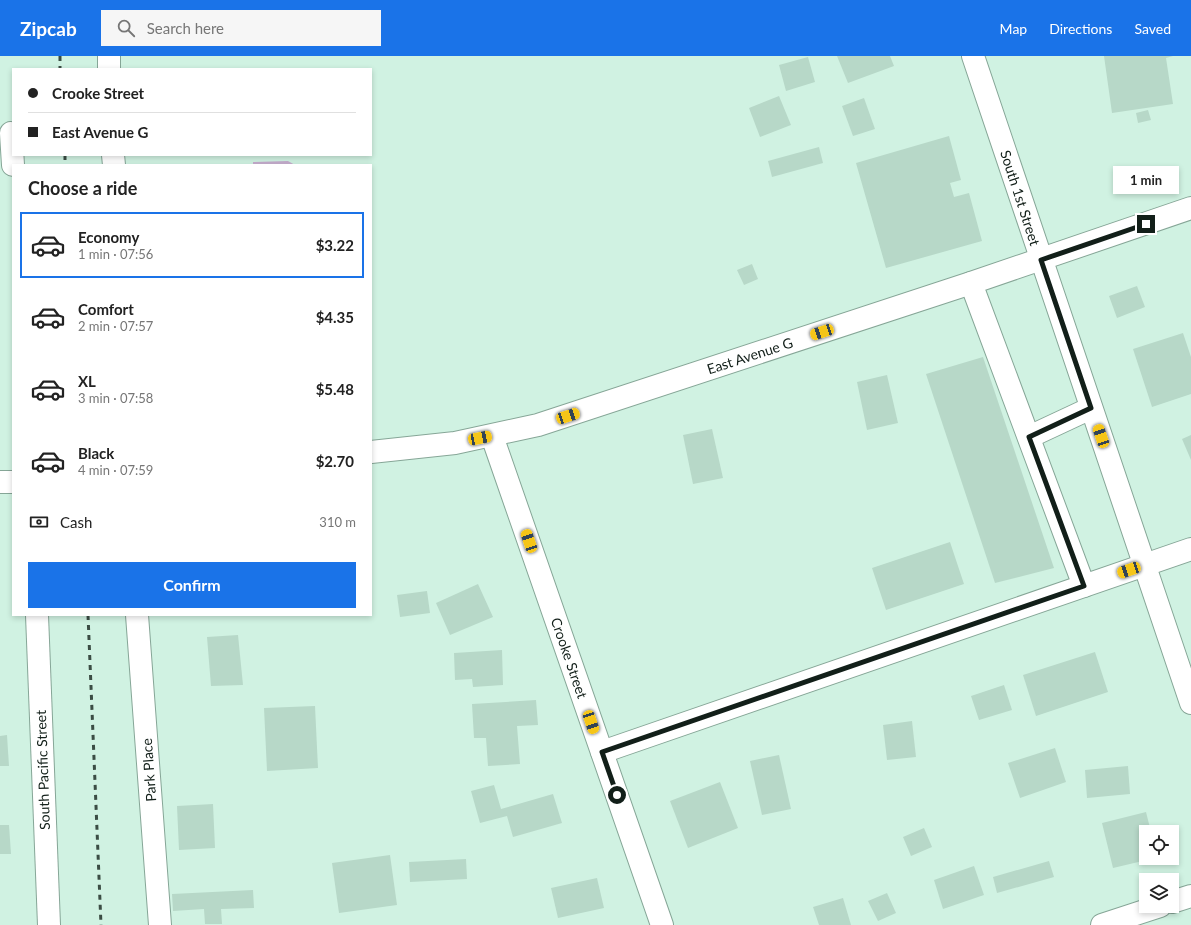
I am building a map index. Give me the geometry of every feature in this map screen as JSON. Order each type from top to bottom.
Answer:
[{"type":"street","points":[[108,56],[109,68]]},
{"type":"street","name":"South 1st Street","points":[[973,56],[1191,703]]},
{"type":"street","name":"East Avenue G","points":[[372,452],[455,443],[538,425],[1041,260],[1191,208]]},
{"type":"street","points":[[971,283],[1084,586]]},
{"type":"street","points":[[1029,437],[1091,408]]},
{"type":"street","name":"Crooke Street","points":[[492,436],[662,925]]},
{"type":"street","points":[[0,482],[12,482]]},
{"type":"street","points":[[602,752],[1191,549]]},
{"type":"street","name":"South Pacific Street","points":[[37,616],[48,925]]},
{"type":"street","name":"Park Place","points":[[137,616],[160,925]]},
{"type":"street","points":[[1179,900],[1191,896]]},
{"type":"street","points":[[1102,925],[1139,913]]},
{"type":"shaded area","points":[[288,161],[293,164],[253,164],[253,162]]},
{"type":"building","points":[[837,56],[890,56],[894,66],[848,83]]},
{"type":"building","points":[[1104,56],[1173,56],[1166,58],[1173,104],[1112,113]]},
{"type":"building","points":[[808,57],[815,82],[786,91],[779,65]]},
{"type":"building","points":[[779,96],[791,125],[760,137],[749,108]]},
{"type":"building","points":[[864,98],[875,129],[853,136],[842,106]]},
{"type":"building","points":[[1148,110],[1151,120],[1138,123],[1136,113]]},
{"type":"building","points":[[949,136],[961,180],[950,183],[954,197],[969,193],[982,241],[886,268],[856,163]]},
{"type":"building","points":[[819,147],[823,163],[772,177],[768,161]]},
{"type":"building","points":[[752,264],[758,279],[744,285],[737,270]]},
{"type":"building","points":[[1137,286],[1145,307],[1117,318],[1109,296]]},
{"type":"building","points":[[1183,333],[1191,357],[1191,394],[1152,407],[1133,349]]},
{"type":"building","points":[[983,357],[1054,568],[995,583],[926,374]]},
{"type":"building","points":[[887,375],[898,423],[867,430],[857,382]]},
{"type":"building","points":[[712,429],[723,478],[693,484],[683,435]]},
{"type":"building","points":[[1191,435],[1191,460],[1182,439]]},
{"type":"building","points":[[950,542],[964,584],[886,610],[872,568]]},
{"type":"building","points":[[478,584],[493,617],[450,635],[436,603]]},
{"type":"building","points":[[427,591],[430,613],[400,617],[397,595]]},
{"type":"building","points":[[238,635],[243,685],[211,686],[207,637]]},
{"type":"building","points":[[502,650],[503,685],[473,687],[472,679],[455,680],[454,653]]},
{"type":"building","points":[[1095,652],[1108,692],[1036,716],[1023,675]]},
{"type":"building","points":[[1004,685],[1012,710],[979,720],[971,696]]},
{"type":"building","points":[[536,700],[538,725],[517,726],[520,764],[488,766],[486,738],[474,738],[472,704]]},
{"type":"building","points":[[315,706],[318,768],[267,771],[264,708]]},
{"type":"building","points":[[912,721],[916,757],[887,760],[883,725]]},
{"type":"building","points":[[7,735],[9,766],[0,766],[0,736]]},
{"type":"building","points":[[1055,748],[1066,782],[1020,798],[1008,763]]},
{"type":"building","points":[[779,755],[791,809],[762,815],[750,761]]},
{"type":"building","points":[[1128,766],[1130,794],[1087,798],[1085,770]]},
{"type":"building","points":[[720,782],[738,828],[688,848],[670,801]]},
{"type":"building","points":[[494,785],[501,809],[553,794],[562,823],[513,837],[507,816],[480,823],[471,791]]},
{"type":"building","points":[[213,804],[215,848],[179,850],[177,806]]},
{"type":"building","points":[[1146,812],[1149,825],[1139,825],[1139,862],[1113,868],[1102,823]]},
{"type":"building","points":[[0,825],[9,825],[11,854],[0,854]]},
{"type":"building","points":[[924,828],[932,847],[911,856],[903,837]]},
{"type":"building","points":[[390,855],[397,905],[339,913],[332,863]]},
{"type":"building","points":[[466,859],[467,879],[410,882],[409,862]]},
{"type":"building","points":[[1049,861],[1054,877],[997,893],[993,877]]},
{"type":"building","points":[[974,866],[984,895],[943,909],[934,880]]},
{"type":"building","points":[[597,878],[604,908],[558,918],[551,888]]},
{"type":"building","points":[[253,890],[254,908],[221,909],[222,924],[205,924],[204,909],[173,911],[172,894]]},
{"type":"building","points":[[887,893],[896,913],[878,921],[868,901]]},
{"type":"building","points":[[843,898],[851,925],[819,925],[813,907]]},
{"type":"railway","points":[[60,56],[60,68]]},
{"type":"railway","points":[[65,156],[65,164]]},
{"type":"railway","points":[[88,616],[101,925]]},
{"type":"route","points":[[617,795],[602,752],[1084,586],[1029,437],[1091,408],[1041,260],[1146,224]]}]
